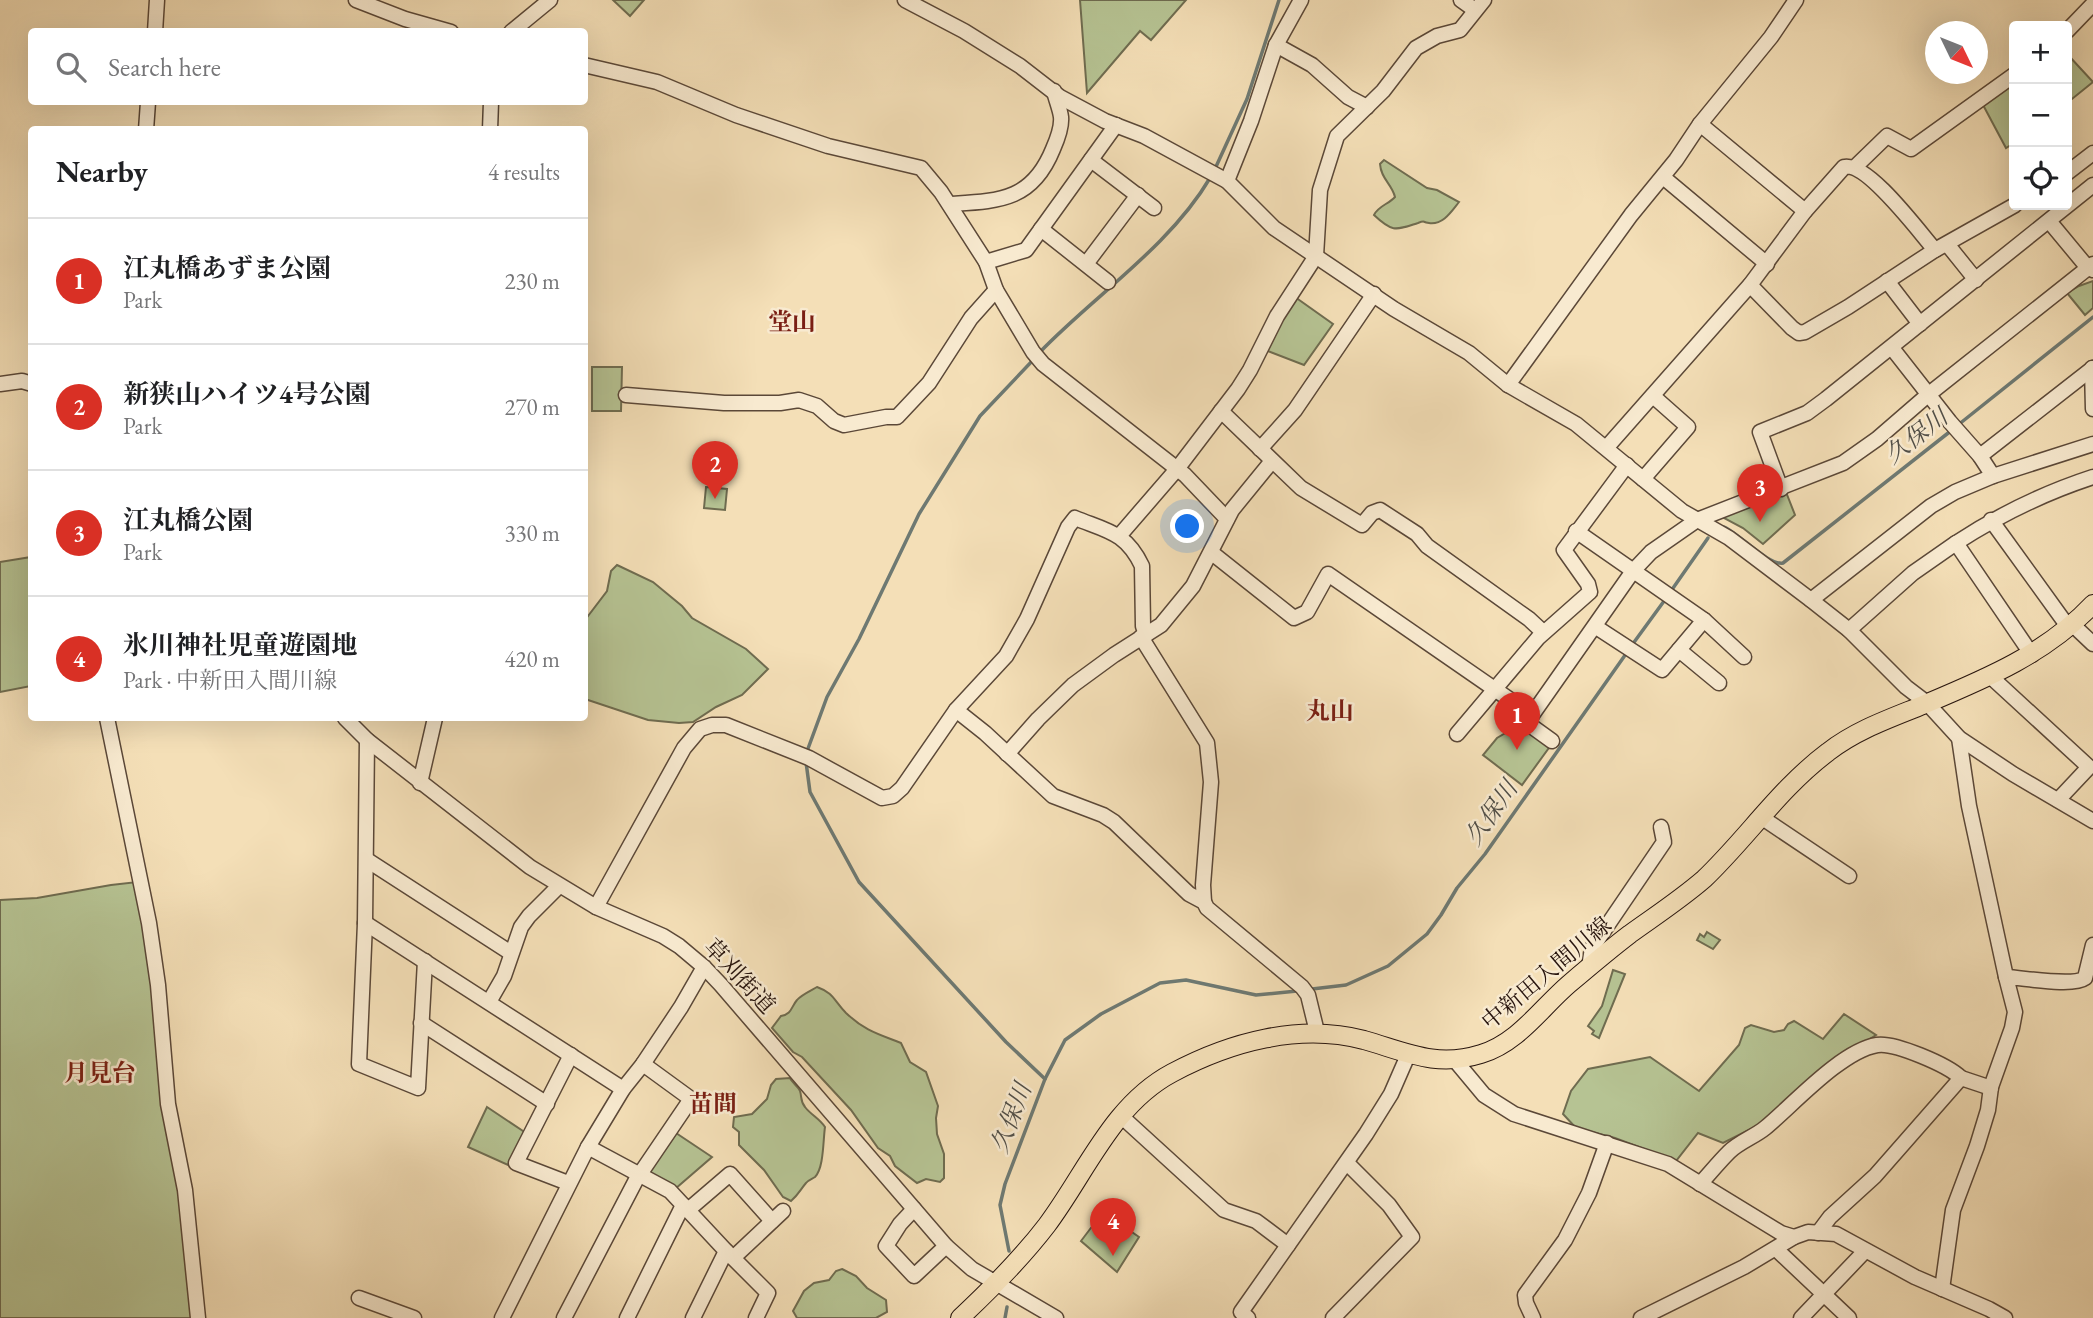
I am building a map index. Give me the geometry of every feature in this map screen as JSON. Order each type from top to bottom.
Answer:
[{"type":"main road","name":"中新田入間川線","points":[[960,1318],[1016,1263],[1047,1225],[1121,1116],[1142,1094],[1174,1072],[1249,1042],[1299,1032],[1317,1032],[1364,1040],[1408,1055],[1433,1060],[1476,1056],[1497,1049],[1522,1030],[1559,992],[1589,967],[1703,879],[1794,779],[1831,749],[1872,726],[1990,676],[2032,655],[2071,626],[2093,604]]},
{"type":"street","points":[[155,28],[157,0]]},
{"type":"street","points":[[356,0],[437,28]]},
{"type":"street","points":[[516,28],[550,0]]},
{"type":"street","points":[[905,0],[964,32],[1060,97],[1144,136],[1220,177],[1274,228],[1394,309],[1469,353],[1508,385],[1576,424],[1697,520],[1729,538],[1811,600],[1849,630],[1906,687],[1927,703],[1959,738],[2013,774],[2093,821]]},
{"type":"street","points":[[1220,177],[1251,121],[1276,45],[1301,0]]},
{"type":"street","points":[[1120,535],[1177,469],[1250,370],[1277,316],[1316,257],[1320,190],[1334,142],[1341,131],[1367,107],[1416,48],[1437,36],[1460,30],[1480,5],[1461,0]]},
{"type":"street","points":[[1508,385],[1631,215],[1771,37],[1796,0]]},
{"type":"street","points":[[2072,26],[2093,4]]},
{"type":"street","points":[[1276,45],[1312,65],[1348,97],[1367,107]]},
{"type":"street","points":[[588,66],[657,82],[736,115],[828,146],[916,166],[930,176],[950,204],[986,262],[996,290],[1043,364],[1185,475],[1227,519]]},
{"type":"street","points":[[1855,167],[1887,136],[1911,149],[2009,79]]},
{"type":"street","points":[[950,204],[984,202],[1028,188],[1050,158],[1056,141],[1061,119],[1054,91]]},
{"type":"street","points":[[146,126],[148,105]]},
{"type":"street","points":[[490,126],[491,105]]},
{"type":"street","points":[[1700,124],[1805,211]]},
{"type":"street","points":[[986,262],[1026,250],[1116,125]]},
{"type":"street","points":[[2072,169],[2093,153]]},
{"type":"street","points":[[1091,160],[1154,208]]},
{"type":"street","points":[[1607,447],[1751,285],[1805,211],[1848,165],[1855,167],[1881,187],[1976,281]]},
{"type":"street","points":[[1663,177],[1767,264]]},
{"type":"street","points":[[1781,489],[1760,432],[1807,412],[1892,348],[2093,185]]},
{"type":"street","points":[[1086,264],[1138,195]]},
{"type":"street","points":[[1751,285],[1799,333],[1805,332],[1941,247],[2009,208]]},
{"type":"street","points":[[1552,741],[1527,723],[1633,571],[1651,552],[1697,520],[1843,463],[1877,439],[1929,394],[2091,267],[2049,221]]},
{"type":"street","points":[[1041,229],[1108,282]]},
{"type":"street","points":[[1887,281],[1920,324]]},
{"type":"street","points":[[626,395],[724,403],[780,403],[799,400],[817,406],[834,421],[844,425],[897,417],[929,383],[971,318],[996,290]]},
{"type":"street","points":[[1260,449],[1295,410],[1374,294]]},
{"type":"street","points":[[1892,348],[1980,456],[1993,476]]},
{"type":"street","points":[[1980,456],[2092,368]]},
{"type":"street","points":[[2092,368],[2093,410]]},
{"type":"street","points":[[0,384],[28,383]]},
{"type":"street","points":[[1643,479],[1688,427],[1653,396]]},
{"type":"street","points":[[1221,411],[1301,488],[1362,525],[1372,513],[1380,510],[1397,520],[1417,534],[1427,546],[1529,619],[1543,632]]},
{"type":"street","points":[[1811,600],[1931,506],[1955,492],[1993,476],[2093,444]]},
{"type":"street","points":[[1007,754],[1073,685],[1161,625],[1185,596],[1212,553],[1227,519],[1272,461]]},
{"type":"street","points":[[1457,734],[1543,632],[1590,592],[1588,584],[1564,550],[1627,465]]},
{"type":"street","points":[[1849,630],[1913,573],[1991,520],[2057,488],[2093,477]]},
{"type":"street","points":[[596,907],[684,748],[700,729],[712,725],[726,725],[806,757],[882,798],[892,796],[902,788],[956,710],[996,668],[1015,641],[1068,527],[1075,518],[1120,535],[1142,566],[1143,636],[1207,743],[1211,782],[1204,902],[1207,908],[1302,987],[1308,995],[1317,1032]]},
{"type":"street","points":[[1991,520],[2071,626],[2093,643]]},
{"type":"street","points":[[1576,531],[1704,620],[1744,657]]},
{"type":"street","points":[[1956,543],[2032,655]]},
{"type":"street","points":[[1212,553],[1294,618],[1307,612],[1328,574],[1532,715]]},
{"type":"street","points":[[1596,627],[1662,670],[1704,620]]},
{"type":"street","points":[[1679,650],[1719,683]]},
{"type":"street","points":[[1990,676],[2089,767],[2058,800]]},
{"type":"street","points":[[956,710],[1053,796],[1103,815],[1114,822],[1189,894],[1204,902]]},
{"type":"street","points":[[108,721],[149,923],[168,1104],[185,1190],[198,1318]]},
{"type":"street","name":"草刈街道","points":[[348,721],[420,783],[530,867],[596,907],[663,936],[704,967],[946,1246],[972,1269],[1056,1318]]},
{"type":"street","points":[[420,783],[434,721]]},
{"type":"street","points":[[1942,1289],[1953,1210],[1977,1146],[1988,1110],[1991,1088],[2015,1012],[1969,806],[1959,738]]},
{"type":"street","points":[[367,740],[367,860],[359,1065],[418,1088],[425,961]]},
{"type":"street","points":[[1761,817],[1849,876]]},
{"type":"street","points":[[1589,967],[1592,948],[1664,842],[1661,827]]},
{"type":"street","points":[[367,860],[512,953]]},
{"type":"street","points":[[489,1002],[504,976],[521,927],[559,886]]},
{"type":"street","points":[[365,923],[623,1089]]},
{"type":"street","points":[[2006,977],[2080,982],[2085,978],[2093,945]]},
{"type":"street","points":[[502,1318],[588,1147],[623,1089],[681,1007],[704,967]]},
{"type":"street","points":[[421,1023],[547,1104]]},
{"type":"street","points":[[1700,1184],[1729,1152],[1762,1130],[1840,1063],[1867,1048],[1892,1046],[1991,1088]]},
{"type":"street","points":[[568,1183],[516,1163],[571,1055]]},
{"type":"street","points":[[1242,1316],[1391,1094],[1408,1055]]},
{"type":"street","points":[[1454,1059],[1485,1095],[1514,1114],[1652,1158],[1782,1233],[1794,1237]]},
{"type":"street","points":[[564,1318],[639,1174],[691,1100],[643,1063]]},
{"type":"street","points":[[1818,1233],[1830,1217],[1875,1176],[1961,1077]]},
{"type":"street","points":[[1121,1116],[1224,1210],[1256,1221],[1289,1245]]},
{"type":"street","points":[[1533,1318],[1525,1294],[1565,1240],[1589,1193],[1607,1143]]},
{"type":"street","points":[[588,1147],[670,1191],[768,1293],[756,1318]]},
{"type":"street","points":[[1333,1318],[1412,1237],[1390,1205],[1347,1163]]},
{"type":"street","points":[[627,1318],[685,1208],[730,1174],[777,1216],[729,1255],[693,1318]]},
{"type":"street","points":[[914,1209],[900,1224],[886,1246],[914,1276],[946,1246]]},
{"type":"street","points":[[1641,1318],[1808,1232],[1836,1234],[1865,1251],[2005,1318]]},
{"type":"street","points":[[1776,1249],[1849,1318]]},
{"type":"street","points":[[1801,1318],[1865,1251]]},
{"type":"street","points":[[359,1298],[414,1318]]},
{"type":"green space","points":[[613,0],[644,0],[630,16]]},
{"type":"green space","points":[[1080,0],[1186,0],[1151,40],[1140,31],[1087,93]]},
{"type":"green space","points":[[2072,59],[2093,82],[2072,99]]},
{"type":"green space","points":[[2009,84],[2009,146],[2006,148],[1982,103]]},
{"type":"green space","points":[[1384,160],[1427,188],[1437,190],[1459,202],[1438,222],[1423,221],[1399,228],[1386,225],[1374,215],[1395,197],[1381,169],[1380,164]]},
{"type":"green space","points":[[2093,281],[2093,308],[2085,315],[2067,293]]},
{"type":"green space","points":[[1295,297],[1333,324],[1304,365],[1265,350]]},
{"type":"green space","points":[[592,367],[622,367],[621,411],[592,411]]},
{"type":"green space","points":[[706,487],[727,489],[725,510],[704,508]]},
{"type":"green space","points":[[1786,492],[1795,515],[1763,544],[1743,528],[1722,517]]},
{"type":"green space","points":[[28,557],[28,687],[0,692],[0,562]]},
{"type":"green space","points":[[617,565],[653,582],[692,618],[746,649],[768,669],[742,695],[693,722],[648,720],[588,700],[588,616],[607,591],[611,571]]},
{"type":"green space","points":[[1521,724],[1551,745],[1522,785],[1483,755],[1497,738]]},
{"type":"green space","points":[[137,882],[181,1191],[192,1318],[0,1318],[0,900],[37,898]]},
{"type":"green space","points":[[1707,932],[1720,940],[1713,949],[1697,940],[1700,934],[1704,937]]},
{"type":"green space","points":[[1613,970],[1625,974],[1599,1038],[1592,1034],[1594,1031],[1588,1026],[1602,1006]]},
{"type":"green space","points":[[817,987],[830,995],[859,1024],[901,1043],[910,1062],[926,1072],[938,1106],[937,1134],[944,1154],[944,1178],[940,1182],[926,1179],[917,1183],[895,1166],[890,1156],[878,1148],[851,1110],[772,1028],[799,998]]},
{"type":"green space","points":[[1844,1014],[1876,1035],[1837,1060],[1765,1122],[1723,1143],[1698,1133],[1676,1161],[1615,1138],[1576,1128],[1563,1114],[1571,1091],[1588,1069],[1650,1057],[1699,1091],[1739,1045],[1745,1028],[1751,1025],[1774,1032],[1784,1030],[1794,1021],[1823,1039]]},
{"type":"green space","points":[[790,1078],[800,1091],[803,1105],[825,1127],[822,1161],[818,1173],[791,1201],[783,1197],[764,1170],[739,1145],[739,1132],[733,1127],[734,1117],[752,1114],[767,1099],[776,1079]]},
{"type":"green space","points":[[487,1107],[526,1133],[508,1165],[468,1147]]},
{"type":"green space","points":[[673,1131],[712,1157],[675,1189],[649,1173]]},
{"type":"green space","points":[[1103,1212],[1139,1237],[1117,1272],[1081,1241]]},
{"type":"green space","points":[[842,1269],[856,1276],[867,1288],[886,1300],[887,1312],[876,1318],[797,1318],[793,1311],[804,1291],[814,1283],[829,1280],[836,1271]]},
{"type":"waterway","points":[[1214,171],[1247,99],[1279,0]]},
{"type":"waterway","points":[[1040,352],[1153,248],[1193,203],[1210,178]]},
{"type":"waterway","name":"久保川","points":[[1958,425],[2093,317]]},
{"type":"waterway","points":[[806,754],[827,697],[859,639],[919,514],[980,416],[1035,358]]},
{"type":"waterway","name":"久保川","points":[[1724,527],[1770,560],[1783,563],[1952,430]]},
{"type":"waterway","name":"久保川","points":[[1671,591],[1708,538]]},
{"type":"waterway","name":"久保川","points":[[1632,645],[1667,597]]},
{"type":"waterway","name":"久保川","points":[[1312,989],[1346,985],[1388,966],[1427,934],[1457,888],[1485,854],[1628,651]]},
{"type":"waterway","points":[[806,762],[810,792],[859,882],[1006,1042],[1045,1079]]},
{"type":"waterway","name":"久保川","points":[[1009,1251],[1000,1205],[1005,1184],[1045,1079],[1065,1040],[1101,1014],[1160,983],[1186,980],[1256,995],[1297,991]]},
{"type":"waterway","name":"久保川","points":[[1005,1318],[1007,1307]]},
{"type":"place","name":"新狭山ハイツ4号公園","points":[[715,499]]},
{"type":"place","name":"江丸橋公園","points":[[1760,522]]},
{"type":"place","name":"江丸橋あずま公園","points":[[1517,750]]},
{"type":"place","name":"氷川神社児童遊園地","points":[[1113,1256]]},
{"type":"district","name":"堂山","points":[[792,322]]},
{"type":"district","name":"丸山","points":[[1330,711]]},
{"type":"district","name":"月見台","points":[[100,1073]]},
{"type":"district","name":"苗間","points":[[713,1104]]}]
